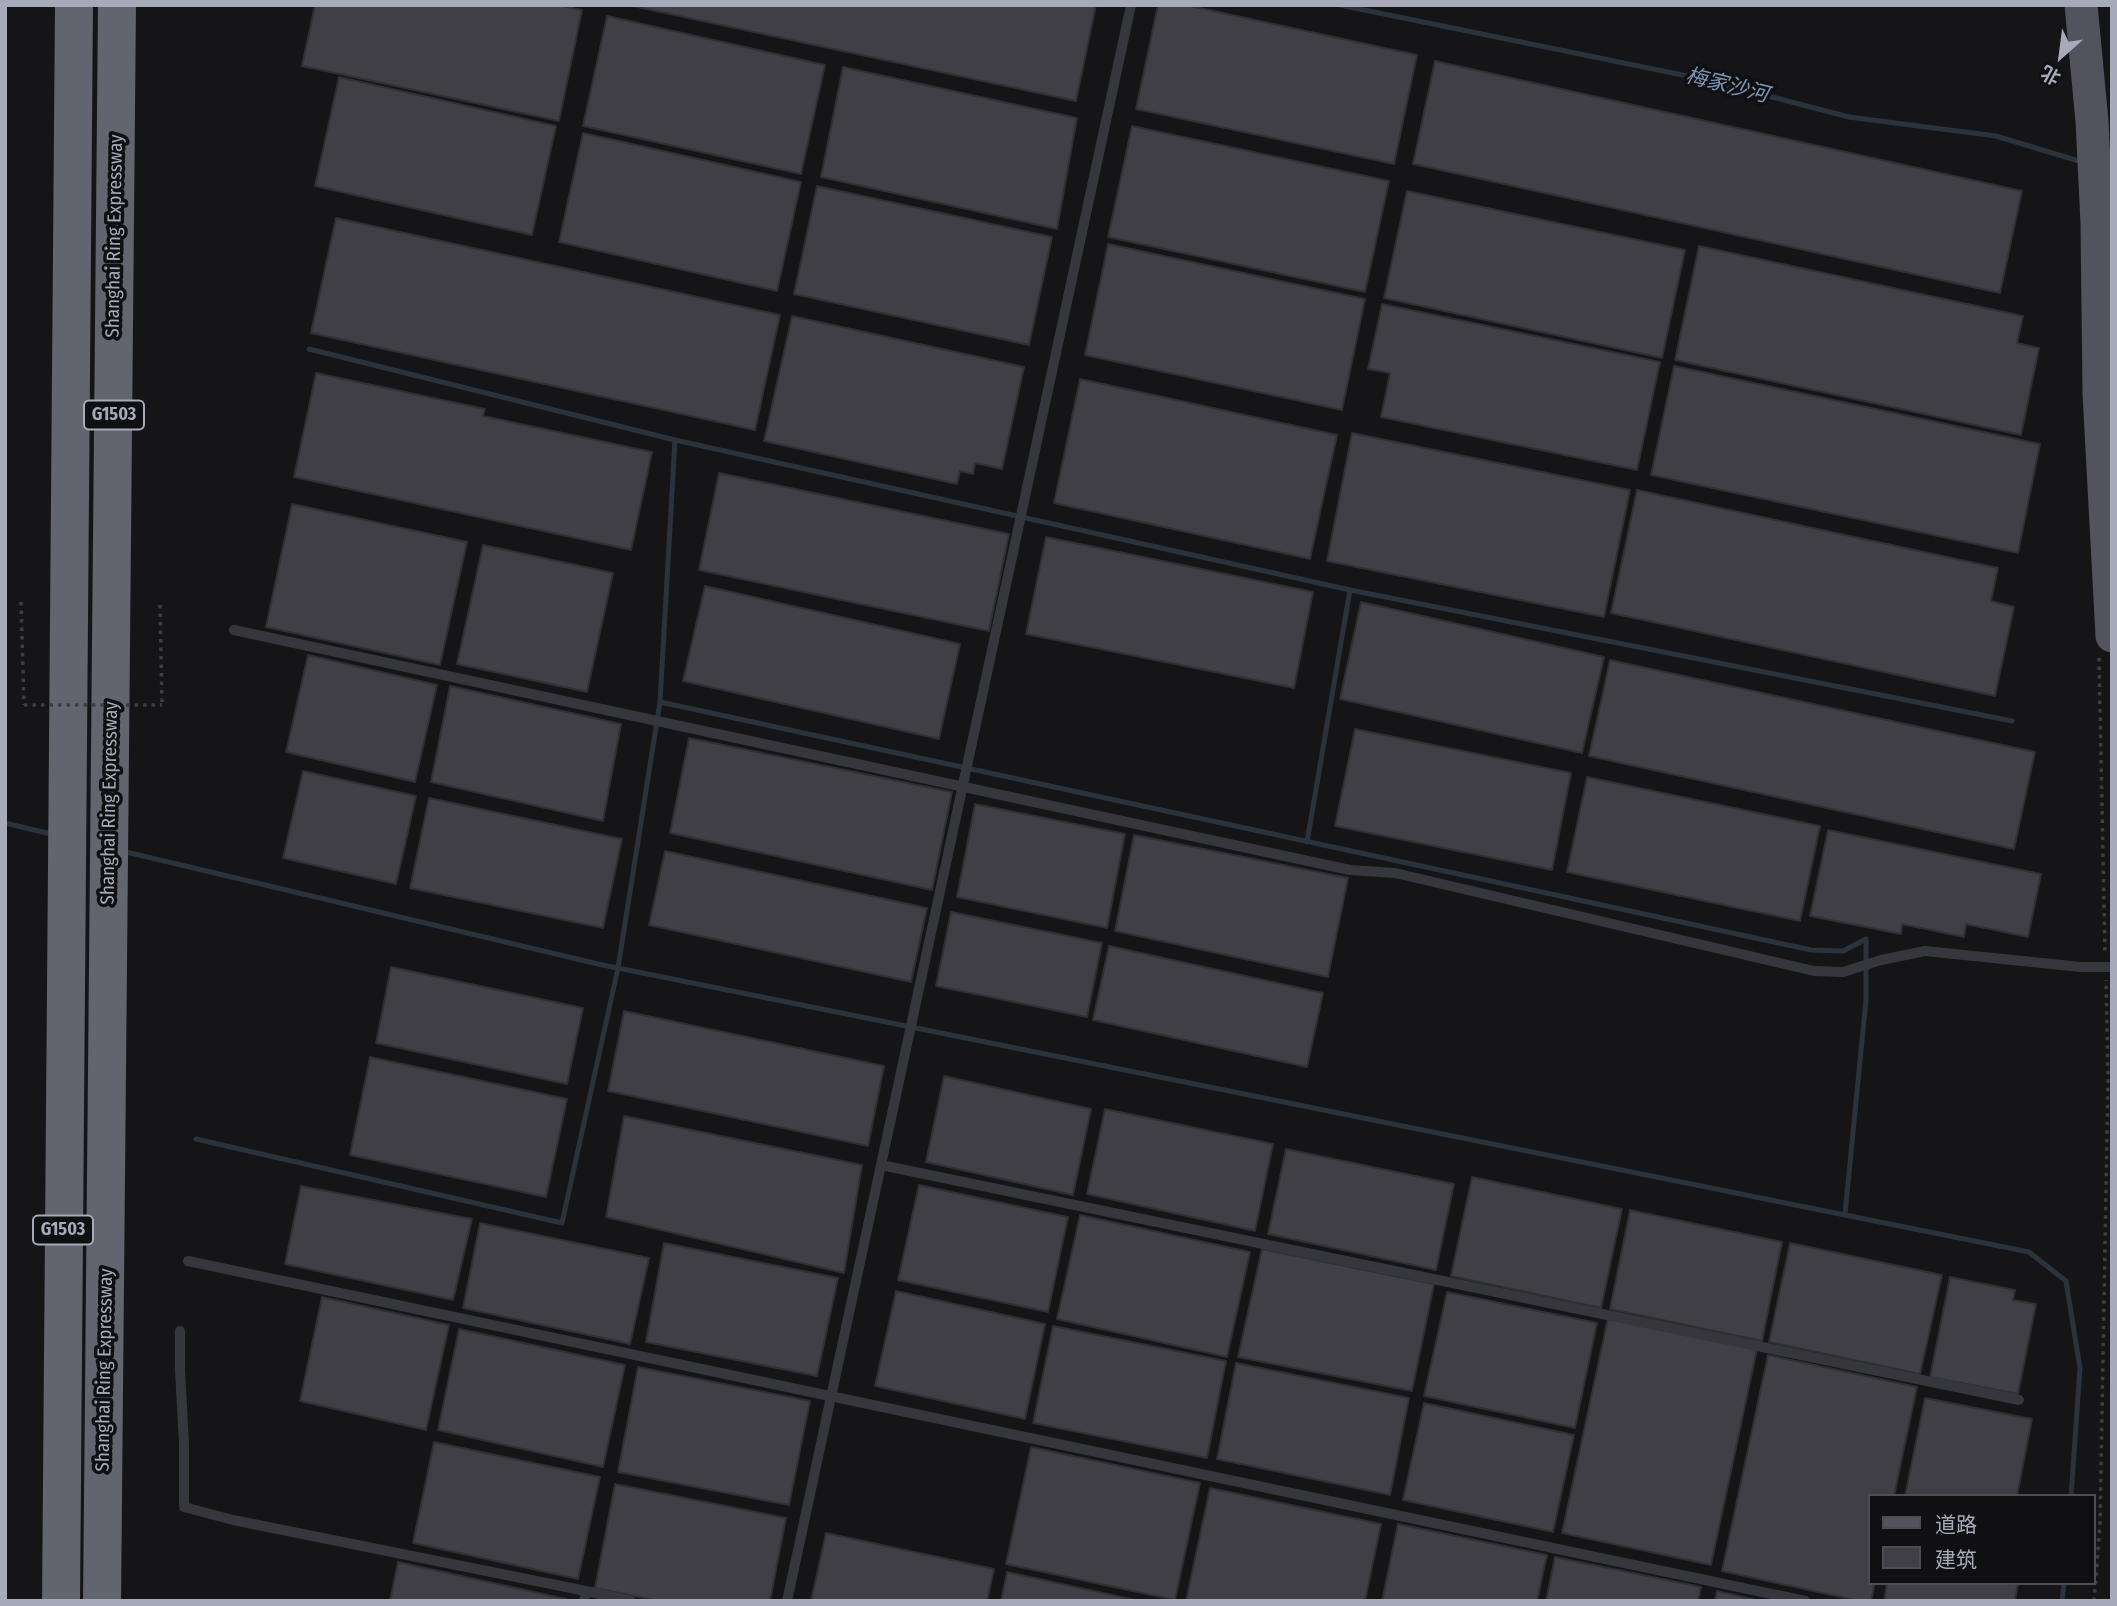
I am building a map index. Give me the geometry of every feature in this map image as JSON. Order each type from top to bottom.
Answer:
[{"type":"highway","name":"G1503","points":[[61,1601],[74,5]]},
{"type":"highway","name":"Shanghai Ring Expressway","points":[[102,1601],[117,5]]},
{"type":"main road","points":[[2081,5],[2092,121],[2097,223],[2105,646]]},
{"type":"lane","points":[[787,1601],[1131,5]]},
{"type":"lane","points":[[234,630],[1350,870],[1395,873],[1814,971],[1843,972],[1925,951],[2081,967],[2109,967]]},
{"type":"lane","points":[[881,1165],[2019,1400]]},
{"type":"lane","points":[[188,1261],[1805,1601]]},
{"type":"lane","points":[[180,1331],[184,1507],[233,1521],[585,1596],[631,1601]]},
{"type":"path","points":[[21,602],[24,705],[162,705],[160,605]]},
{"type":"path","points":[[2096,1579],[2101,1525],[2108,1079],[2105,646]]},
{"type":"building","points":[[315,5],[558,5],[582,10],[559,121],[302,66]]},
{"type":"building","points":[[628,5],[1096,5],[1076,101]]},
{"type":"building","points":[[1158,5],[1186,5],[1417,55],[1394,164],[1136,109]]},
{"type":"building","points":[[607,16],[825,65],[801,174],[583,126]]},
{"type":"building","points":[[1435,61],[2022,191],[2000,293],[1413,164]]},
{"type":"building","points":[[843,67],[1077,118],[1057,229],[821,177]]},
{"type":"building","points":[[339,77],[556,126],[532,235],[315,186]]},
{"type":"building","points":[[1132,126],[1389,181],[1365,292],[1108,237]]},
{"type":"building","points":[[583,133],[801,182],[777,291],[559,242]]},
{"type":"building","points":[[817,186],[1052,237],[1029,345],[794,294]]},
{"type":"building","points":[[1407,191],[1685,250],[1662,358],[1384,298]]},
{"type":"building","points":[[336,218],[780,315],[755,430],[311,333]]},
{"type":"building","points":[[1108,244],[1365,299],[1342,410],[1085,355]]},
{"type":"building","points":[[1699,246],[2023,316],[2017,343],[2039,348],[2021,435],[1675,360]]},
{"type":"building","points":[[1382,304],[1660,362],[1637,470],[1381,417],[1390,373],[1368,369]]},
{"type":"building","points":[[792,316],[1024,367],[1002,469],[975,463],[973,474],[960,471],[957,484],[764,441]]},
{"type":"building","points":[[1674,366],[2040,444],[2018,553],[1651,475]]},
{"type":"building","points":[[316,373],[485,409],[483,416],[652,452],[631,550],[294,477]]},
{"type":"building","points":[[1080,379],[1337,435],[1310,559],[1054,503]]},
{"type":"building","points":[[1352,433],[1630,490],[1604,617],[1327,561]]},
{"type":"building","points":[[719,473],[1009,534],[989,631],[699,570]]},
{"type":"building","points":[[1637,490],[1998,568],[1991,601],[2014,607],[1995,696],[1611,613]]},
{"type":"building","points":[[292,504],[467,542],[440,665],[266,627]]},
{"type":"building","points":[[1046,537],[1313,592],[1294,688],[1026,634]]},
{"type":"building","points":[[483,545],[613,573],[587,692],[457,664]]},
{"type":"building","points":[[705,586],[960,644],[939,739],[683,681]]},
{"type":"building","points":[[1361,602],[1604,657],[1582,753],[1340,699]]},
{"type":"building","points":[[308,655],[437,685],[415,782],[286,752]]},
{"type":"building","points":[[1610,660],[2035,752],[2014,849],[1589,756]]},
{"type":"building","points":[[450,686],[621,724],[603,821],[431,782]]},
{"type":"building","points":[[1355,729],[1571,773],[1552,870],[1335,826]]},
{"type":"building","points":[[689,738],[952,792],[932,890],[670,833]]},
{"type":"building","points":[[303,771],[416,796],[396,884],[283,858]]},
{"type":"building","points":[[1587,777],[1820,826],[1800,921],[1567,872]]},
{"type":"building","points":[[429,798],[622,839],[603,928],[410,888]]},
{"type":"building","points":[[975,804],[1125,834],[1107,928],[957,897]]},
{"type":"building","points":[[1828,830],[2041,874],[2028,937],[1966,924],[1964,937],[1902,924],[1901,934],[1810,916]]},
{"type":"building","points":[[1134,835],[1348,878],[1328,977],[1115,931]]},
{"type":"building","points":[[665,851],[927,908],[911,982],[649,925]]},
{"type":"building","points":[[951,912],[1102,943],[1087,1017],[936,986]]},
{"type":"building","points":[[1109,946],[1323,993],[1307,1067],[1093,1020]]},
{"type":"building","points":[[391,967],[583,1008],[567,1084],[376,1043]]},
{"type":"building","points":[[624,1011],[884,1066],[868,1146],[608,1091]]},
{"type":"building","points":[[370,1057],[567,1099],[546,1197],[350,1155]]},
{"type":"building","points":[[944,1076],[1091,1109],[1073,1195],[926,1162]]},
{"type":"building","points":[[1105,1109],[1273,1144],[1255,1231],[1087,1194]]},
{"type":"building","points":[[624,1116],[862,1165],[844,1273],[606,1217]]},
{"type":"building","points":[[1286,1149],[1454,1184],[1436,1270],[1268,1234]]},
{"type":"building","points":[[1472,1177],[1622,1209],[1601,1308],[1451,1276]]},
{"type":"building","points":[[919,1185],[1068,1217],[1048,1312],[898,1280]]},
{"type":"building","points":[[301,1186],[472,1219],[453,1300],[285,1264]]},
{"type":"building","points":[[1630,1210],[1782,1242],[1762,1341],[1610,1309]]},
{"type":"building","points":[[1080,1215],[1250,1252],[1227,1357],[1057,1319]]},
{"type":"building","points":[[480,1223],[649,1258],[630,1344],[463,1308]]},
{"type":"building","points":[[664,1243],[838,1278],[817,1376],[646,1342]]},
{"type":"building","points":[[1790,1243],[1942,1275],[1920,1374],[1769,1342]]},
{"type":"building","points":[[1262,1249],[1434,1284],[1412,1391],[1238,1357]]},
{"type":"building","points":[[1950,1277],[2015,1290],[2013,1300],[2036,1304],[2018,1394],[1930,1377]]},
{"type":"building","points":[[896,1291],[1045,1324],[1025,1419],[875,1386]]},
{"type":"building","points":[[1447,1292],[1597,1323],[1575,1428],[1424,1396]]},
{"type":"building","points":[[322,1297],[449,1325],[426,1430],[300,1401]]},
{"type":"building","points":[[1608,1318],[1757,1349],[1711,1565],[1562,1533]]},
{"type":"building","points":[[1053,1326],[1226,1361],[1207,1458],[1033,1423]]},
{"type":"building","points":[[459,1329],[625,1365],[603,1467],[438,1430]]},
{"type":"building","points":[[1768,1355],[1917,1387],[1894,1494],[1868,1494],[1868,1585],[1875,1585],[1871,1601],[1859,1601],[1722,1571]]},
{"type":"building","points":[[1236,1363],[1409,1398],[1390,1495],[1217,1459]]},
{"type":"building","points":[[638,1367],[810,1401],[789,1505],[618,1472]]},
{"type":"building","points":[[1925,1398],[2032,1419],[2017,1494],[1905,1494]]},
{"type":"building","points":[[1424,1403],[1574,1435],[1553,1532],[1403,1500]]},
{"type":"building","points":[[434,1442],[600,1477],[578,1579],[413,1543]]},
{"type":"building","points":[[1031,1447],[1200,1483],[1175,1600],[1006,1564]]},
{"type":"building","points":[[615,1484],[786,1518],[770,1601],[658,1601],[595,1588]]},
{"type":"building","points":[[1210,1488],[1381,1524],[1365,1601],[1186,1601]]},
{"type":"building","points":[[1398,1524],[1547,1555],[1537,1601],[1382,1601]]},
{"type":"building","points":[[826,1533],[994,1569],[987,1601],[811,1601]]},
{"type":"building","points":[[1555,1557],[1701,1587],[1698,1601],[1546,1601]]},
{"type":"building","points":[[398,1562],[566,1599],[566,1601],[390,1601]]},
{"type":"building","points":[[1007,1572],[1140,1601],[1001,1601]]},
{"type":"building","points":[[1887,1585],[2018,1585],[2015,1601],[1884,1601]]},
{"type":"building","points":[[1717,1591],[1761,1601],[1715,1601]]},
{"type":"waterway","name":"梅家沙河","points":[[1340,5],[1707,80],[1849,117],[1996,136],[2082,162]]},
{"type":"waterway","points":[[196,1139],[562,1223],[618,968],[660,702],[675,440],[309,349]]},
{"type":"waterway","points":[[675,440],[1350,590],[1307,842]]},
{"type":"waterway","points":[[1350,590],[2012,721]]},
{"type":"waterway","points":[[660,702],[1811,950],[1843,951],[1866,939],[1866,1000],[1845,1214]]},
{"type":"waterway","points":[[5,823],[55,835]]},
{"type":"waterway","points":[[122,851],[598,964],[2029,1252],[2066,1281],[2080,1368],[2071,1494]]},
{"type":"waterway","points":[[2062,1601],[2064,1585]]}]
